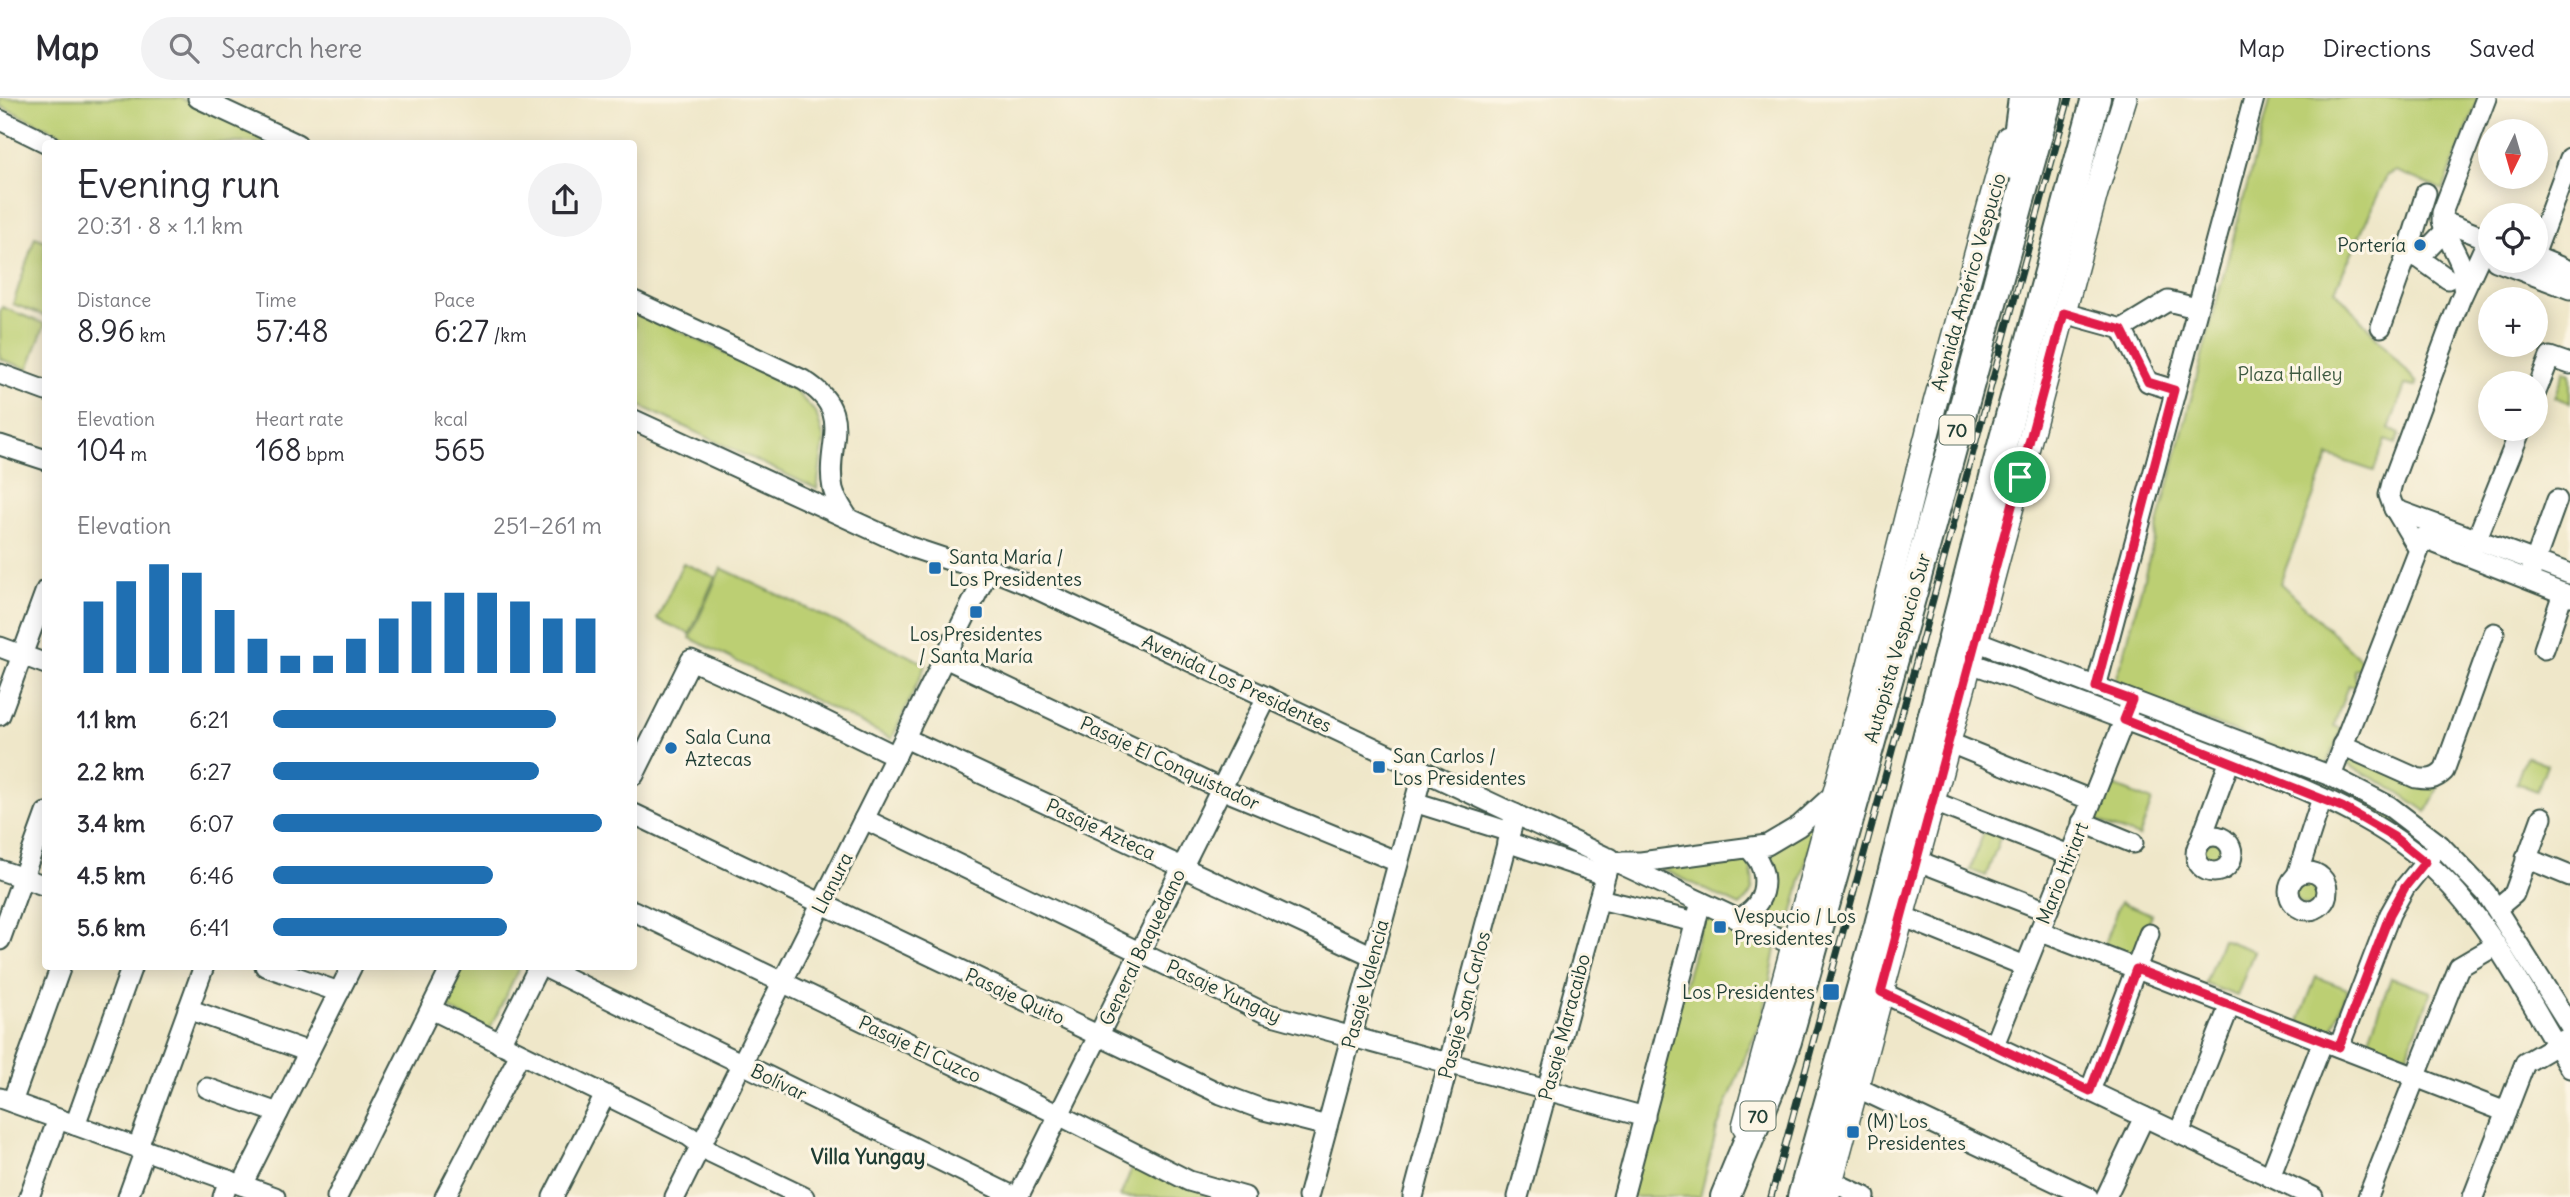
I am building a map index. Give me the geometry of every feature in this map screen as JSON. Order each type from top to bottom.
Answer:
[{"type":"highway","points":[[1999,276],[2021,98]]},
{"type":"highway","name":"Autopista Vespucio Sur","points":[[1725,1194],[1772,1084],[1787,1041],[2048,98]]},
{"type":"highway","name":"70","points":[[1802,1197],[1879,925],[1999,455],[2096,98]]},
{"type":"main road","name":"Avenida Américo Vespucio","points":[[1725,1194],[1879,629],[1934,403],[2021,98]]},
{"type":"main road","points":[[1829,1189],[2096,193],[2125,98]]},
{"type":"street","points":[[198,98],[288,140]]},
{"type":"street","points":[[2096,687],[2254,98]]},
{"type":"street","points":[[2486,98],[2449,191],[2447,232],[2462,265],[2464,278],[2460,300],[2389,495],[2395,509],[2423,536],[2469,557],[2532,570],[2570,574]]},
{"type":"street","points":[[0,120],[42,141]]},
{"type":"street","points":[[2548,218],[2570,158]]},
{"type":"street","points":[[2381,327],[2413,256],[2426,193]]},
{"type":"street","points":[[2447,232],[2478,246]]},
{"type":"street","points":[[2413,256],[2447,232]]},
{"type":"street","points":[[2413,256],[2448,279]]},
{"type":"street","points":[[2548,266],[2570,271]]},
{"type":"street","points":[[2460,300],[2478,270]]},
{"type":"street","points":[[2546,273],[2570,289]]},
{"type":"street","points":[[2122,330],[2168,301],[2196,308]]},
{"type":"street","points":[[637,302],[803,380],[817,390],[828,404],[835,422],[832,485],[836,499],[849,519]]},
{"type":"street","points":[[2064,313],[2122,330],[2148,382],[2174,390]]},
{"type":"street","points":[[2544,371],[2550,357],[2570,364]]},
{"type":"street","points":[[0,374],[42,390]]},
{"type":"street","name":"Avenida Los Presidentes","points":[[637,421],[934,556],[989,569],[1423,771],[1511,829],[1611,865],[1701,902],[1793,945]]},
{"type":"street","points":[[2469,557],[2516,441]]},
{"type":"street","points":[[0,445],[42,459]]},
{"type":"street","points":[[2532,570],[2557,500]]},
{"type":"street","points":[[2395,509],[2423,536],[2477,538],[2532,570],[2567,595],[2544,649]]},
{"type":"street","points":[[2331,776],[2423,536]]},
{"type":"street","name":"Llanura","points":[[675,1197],[989,569]]},
{"type":"street","points":[[0,715],[42,601]]},
{"type":"street","points":[[2342,745],[2416,778],[2428,780],[2439,775],[2444,771],[2494,632]]},
{"type":"street","points":[[0,647],[42,662]]},
{"type":"street","points":[[1973,652],[2132,700],[2331,776],[2389,806],[2440,845],[2475,879],[2497,908],[2570,1026]]},
{"type":"street","points":[[1973,652],[2124,720],[2322,798],[2377,826],[2425,862],[2462,898],[2563,1040],[2570,1068]]},
{"type":"street","name":"Pasaje El Conquistador","points":[[945,658],[1221,789],[1398,862]]},
{"type":"street","points":[[637,769],[691,660],[896,756]]},
{"type":"street","name":"General Baquedano","points":[[1016,1197],[1267,698]]},
{"type":"street","name":"Mario Hiriart","points":[[1994,1045],[2132,700]]},
{"type":"street","name":"Pasaje Azteca","points":[[905,738],[1373,956]]},
{"type":"street","points":[[1950,743],[2091,800]]},
{"type":"street","points":[[2199,845],[2230,760]]},
{"type":"street","name":"Pasaje Valencia","points":[[1308,1197],[1423,771]]},
{"type":"street","name":"Avenida Los Presidentes","points":[[1611,865],[1763,847],[1799,826],[1834,794]]},
{"type":"street","points":[[2297,875],[2322,798]]},
{"type":"street","points":[[1414,802],[1511,829],[1611,865]]},
{"type":"street","points":[[1934,802],[2069,855]]},
{"type":"street","name":"Pasaje Quito","points":[[637,815],[1234,1100],[1327,1126]]},
{"type":"street","points":[[2497,908],[2514,894],[2542,817]]},
{"type":"street","name":"Pasaje Yungay","points":[[864,819],[1265,1013],[1645,1117]]},
{"type":"street","points":[[2082,822],[2133,843]]},
{"type":"street","points":[[0,940],[42,824]]},
{"type":"street","name":"Pasaje San Carlos","points":[[1413,1197],[1511,829]]},
{"type":"street","points":[[2270,1177],[2390,914],[2405,887],[2440,845]]},
{"type":"street","points":[[1738,919],[1752,911],[1764,891],[1762,867],[1748,848]]},
{"type":"street","points":[[2526,858],[2570,876]]},
{"type":"street","points":[[1918,861],[2047,911]]},
{"type":"street","name":"Pasaje Maracaibo","points":[[1518,1197],[1599,899],[1611,865]]},
{"type":"street","points":[[0,870],[42,885]]},
{"type":"street","points":[[1599,899],[1696,922]]},
{"type":"street","points":[[1623,1197],[1701,902]]},
{"type":"street","name":"Pasaje El Cuzco","points":[[637,912],[1059,1115],[1189,1181],[1245,1197]]},
{"type":"street","points":[[1902,916],[2025,966]]},
{"type":"street","points":[[2039,931],[2506,1112]]},
{"type":"street","points":[[2090,1091],[2149,934]]},
{"type":"street","points":[[2368,1197],[2459,967],[2495,946]]},
{"type":"street","points":[[59,970],[6,1100],[142,1149],[231,1187],[275,1197]]},
{"type":"street","points":[[29,1197],[66,1122],[130,970]]},
{"type":"street","points":[[128,1197],[203,970]]},
{"type":"street","points":[[276,970],[339,992]]},
{"type":"street","points":[[231,1187],[278,1113],[350,970]]},
{"type":"street","points":[[337,1197],[450,970]]},
{"type":"street","points":[[500,1044],[538,970]]},
{"type":"street","name":"Bolívar","points":[[548,970],[1016,1197]]},
{"type":"street","points":[[1881,992],[2313,1197]]},
{"type":"street","points":[[2179,1133],[2230,1005]]},
{"type":"street","points":[[188,1009],[309,1052]]},
{"type":"street","points":[[431,1009],[689,1136],[712,1153],[804,1197]]},
{"type":"street","points":[[2473,1197],[2525,1063],[2563,1040]]},
{"type":"street","points":[[445,1197],[520,1054]]},
{"type":"street","points":[[1856,1087],[2088,1197]]},
{"type":"street","points":[[207,1088],[278,1113]]},
{"type":"street","points":[[553,1197],[605,1095]]},
{"type":"street","points":[[2106,1197],[2144,1117]]},
{"type":"street","points":[[1829,1189],[1865,1197]]},
{"type":"green space","points":[[0,98],[181,98],[272,140],[74,140],[0,106]]},
{"type":"green space","name":"Plaza Halley","points":[[2270,98],[2479,98],[2443,190],[2396,171],[2387,175],[2335,290],[2417,383],[2416,387],[2405,385],[2389,429],[2400,434],[2396,444],[2385,440],[2374,471],[2329,456],[2280,583],[2367,666],[2354,670],[2357,688],[2348,685],[2334,726],[2342,729],[2326,767],[2113,685],[2124,654]]},
{"type":"green space","points":[[35,237],[42,240],[42,315],[13,304]]},
{"type":"green space","points":[[2,307],[42,323],[42,332],[28,369],[0,359]]},
{"type":"green space","points":[[637,310],[788,383],[816,413],[824,439],[817,489],[637,404]]},
{"type":"green space","points":[[2564,370],[2570,373],[2570,403],[2554,397]]},
{"type":"green space","points":[[683,563],[715,577],[690,634],[657,619]]},
{"type":"green space","points":[[721,568],[926,664],[892,739],[690,638]]},
{"type":"green space","points":[[2138,711],[2359,796],[2432,845],[2427,852],[2135,715]]},
{"type":"green space","points":[[2353,754],[2439,785],[2427,812],[2397,791],[2348,765]]},
{"type":"green space","points":[[2526,756],[2547,764],[2537,791],[2516,783]]},
{"type":"green space","points":[[2106,783],[2152,801],[2139,837],[2093,820]]},
{"type":"green space","points":[[1818,815],[1788,930],[1758,913],[1773,891],[1774,869],[1767,851]]},
{"type":"green space","points":[[1985,829],[2001,835],[1986,876],[1970,870]]},
{"type":"green space","points":[[2214,841],[2223,845],[2227,854],[2223,863],[2214,867],[2205,863],[2201,854],[2205,845]]},
{"type":"green space","points":[[1737,854],[1750,864],[1753,883],[1749,896],[1740,906],[1654,865]]},
{"type":"green space","points":[[2308,877],[2318,881],[2322,891],[2318,901],[2308,905],[2298,901],[2294,891],[2298,881]]},
{"type":"green space","points":[[2120,902],[2152,914],[2135,959],[2103,947]]},
{"type":"green space","points":[[1704,913],[1776,949],[1762,1022],[1747,1052],[1717,1129],[1700,1197],[1628,1197]]},
{"type":"green space","points":[[2222,939],[2254,951],[2237,996],[2205,984]]},
{"type":"green space","points":[[455,970],[518,970],[489,1031],[440,1003]]},
{"type":"green space","points":[[2316,977],[2348,989],[2330,1035],[2299,1022]]},
{"type":"green space","points":[[2391,978],[2431,992],[2407,1055],[2368,1041]]},
{"type":"green space","points":[[1136,1158],[1238,1197],[1120,1197]]},
{"type":"railway","points":[[1771,1197],[2069,98]]},
{"type":"place","name":"Portería","points":[[2420,245]]},
{"type":"place","name":"Santa María / Los Presidentes","points":[[935,568]]},
{"type":"place","name":"Los Presidentes / Santa María","points":[[976,612]]},
{"type":"place","name":"Sala Cuna Aztecas","points":[[671,748]]},
{"type":"place","name":"San Carlos / Los Presidentes","points":[[1379,767]]},
{"type":"place","name":"Vespucio / Los Presidentes","points":[[1720,927]]},
{"type":"place","name":"Los Presidentes","points":[[1831,992]]},
{"type":"place","name":"(M) Los Presidentes","points":[[1853,1132]]},
{"type":"district","name":"Villa Yungay","points":[[868,1156]]},
{"type":"route","points":[[2064,313],[2122,330],[2148,382],[2174,390],[2096,687],[2132,700],[2124,720],[2230,760],[2342,807],[2394,837],[2425,862],[2405,887],[2390,914],[2339,1047],[2136,969],[2090,1091],[1881,992],[2020,477],[2064,313]]}]
